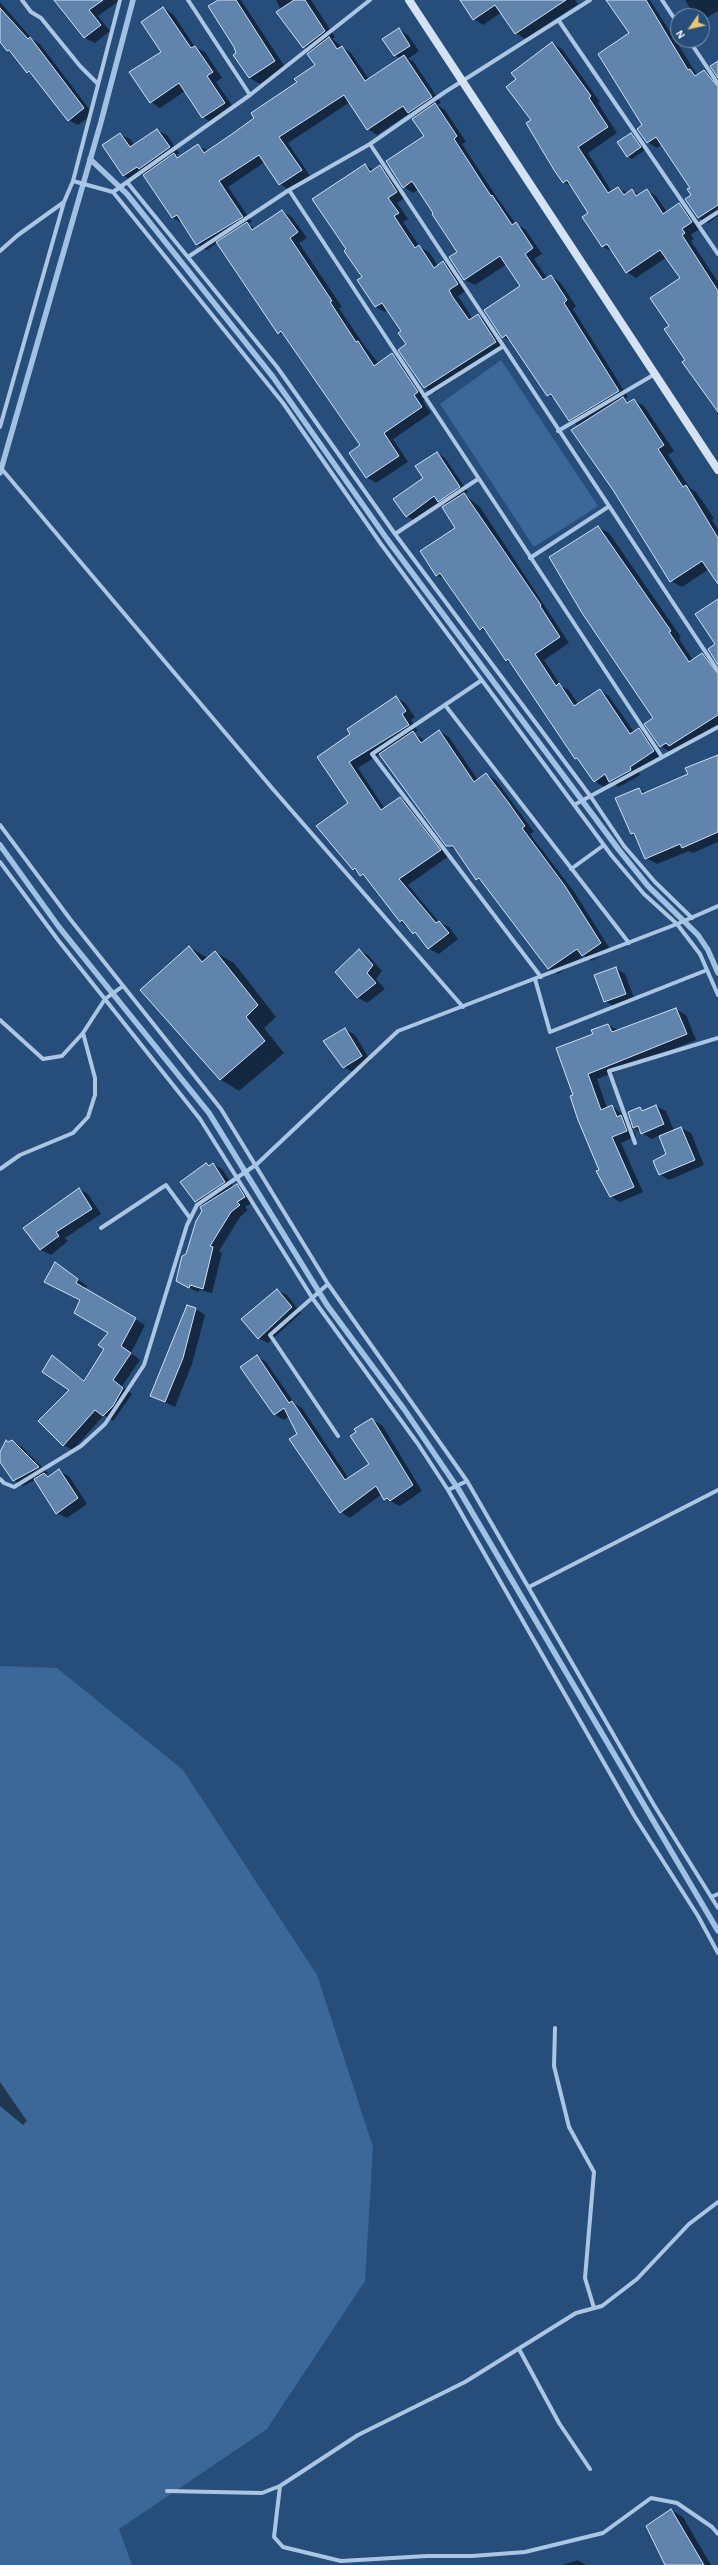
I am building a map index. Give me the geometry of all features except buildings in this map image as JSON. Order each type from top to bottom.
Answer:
[{"type":"street","points":[[22,0],[31,12],[42,18],[80,66],[98,84]]},
{"type":"street","points":[[0,427],[64,202],[75,181],[120,0]]},
{"type":"street","points":[[188,0],[250,95]]},
{"type":"street","points":[[114,191],[250,95],[370,0]]},
{"type":"street","points":[[409,0],[718,470]]},
{"type":"street","points":[[188,257],[289,190],[370,144],[463,81],[590,0]]},
{"type":"street","points":[[662,0],[670,12]]},
{"type":"street","points":[[559,21],[718,254]]},
{"type":"street","points":[[694,48],[718,84]]},
{"type":"street","points":[[370,144],[608,507],[718,671]]},
{"type":"street","points":[[75,181],[114,191],[282,403],[333,478],[482,680],[576,804],[604,845],[644,894],[679,923],[700,954],[718,996]]},
{"type":"street","points":[[127,182],[277,367],[395,534],[591,797],[624,846],[690,919]]},
{"type":"street","points":[[289,190],[662,757]]},
{"type":"street","points":[[0,251],[18,235],[64,202]]},
{"type":"street","points":[[698,225],[718,212]]},
{"type":"street","points":[[424,396],[502,346]]},
{"type":"street","points":[[558,431],[655,374]]},
{"type":"street","points":[[0,468],[272,788],[463,1007]]},
{"type":"street","points":[[395,534],[478,479]]},
{"type":"street","points":[[530,558],[608,507]]},
{"type":"street","points":[[482,680],[372,754],[541,977]]},
{"type":"street","points":[[445,705],[629,943]]},
{"type":"street","points":[[576,804],[718,727]]},
{"type":"street","points":[[0,825],[70,920],[221,1109],[257,1164],[328,1284],[467,1481],[654,1805],[718,1908]]},
{"type":"street","points":[[571,869],[604,845]]},
{"type":"street","points":[[0,862],[200,1119],[240,1176],[314,1297],[450,1489],[580,1724],[718,1953]]},
{"type":"street","points":[[0,1479],[4,1483],[14,1487],[81,1446],[105,1424],[144,1365],[190,1218],[197,1205],[257,1164],[398,1031],[629,943],[690,919],[718,906]]},
{"type":"street","points":[[535,979],[550,1032],[707,970]]},
{"type":"street","points":[[0,1020],[44,1059],[62,1056],[83,1033],[107,998],[123,986]]},
{"type":"street","points":[[0,1168],[20,1155],[73,1133],[88,1117],[95,1095],[95,1078],[83,1033]]},
{"type":"street","points":[[635,1143],[609,1071],[718,1038]]},
{"type":"street","points":[[101,1228],[166,1185],[190,1218]]},
{"type":"street","points":[[328,1284],[270,1335],[338,1436]]},
{"type":"street","points":[[450,1489],[467,1481]]},
{"type":"street","points":[[529,1587],[718,1490]]},
{"type":"street","points":[[711,1897],[718,1894]]},
{"type":"street","points":[[555,2028],[554,2066],[569,2126],[594,2172],[585,2278],[594,2308]]},
{"type":"street","points":[[168,2491],[262,2493],[280,2486],[358,2436],[465,2382],[576,2313],[602,2306],[637,2279],[689,2224],[718,2202]]},
{"type":"street","points":[[519,2348],[559,2423],[590,2469]]},
{"type":"street","points":[[280,2486],[274,2537],[283,2547],[341,2561],[427,2556],[472,2556],[526,2552],[603,2533],[651,2498],[677,2503],[712,2527],[718,2534]]},
{"type":"shaded area","points":[[501,360],[598,506],[534,547],[440,404]]},
{"type":"shaded area","points":[[0,1666],[57,1668],[183,1770],[317,1975],[373,2147],[365,2281],[267,2429],[119,2529],[132,2565],[0,2565]]},
{"type":"waterway","points":[[0,473],[101,122],[133,0]]},
{"type":"waterway","points":[[90,159],[127,194],[273,377],[387,539],[619,850],[648,886],[698,935],[708,950],[718,973]]},
{"type":"waterway","points":[[0,845],[59,927],[209,1113],[327,1305],[404,1409],[459,1490],[718,1931]]}]
